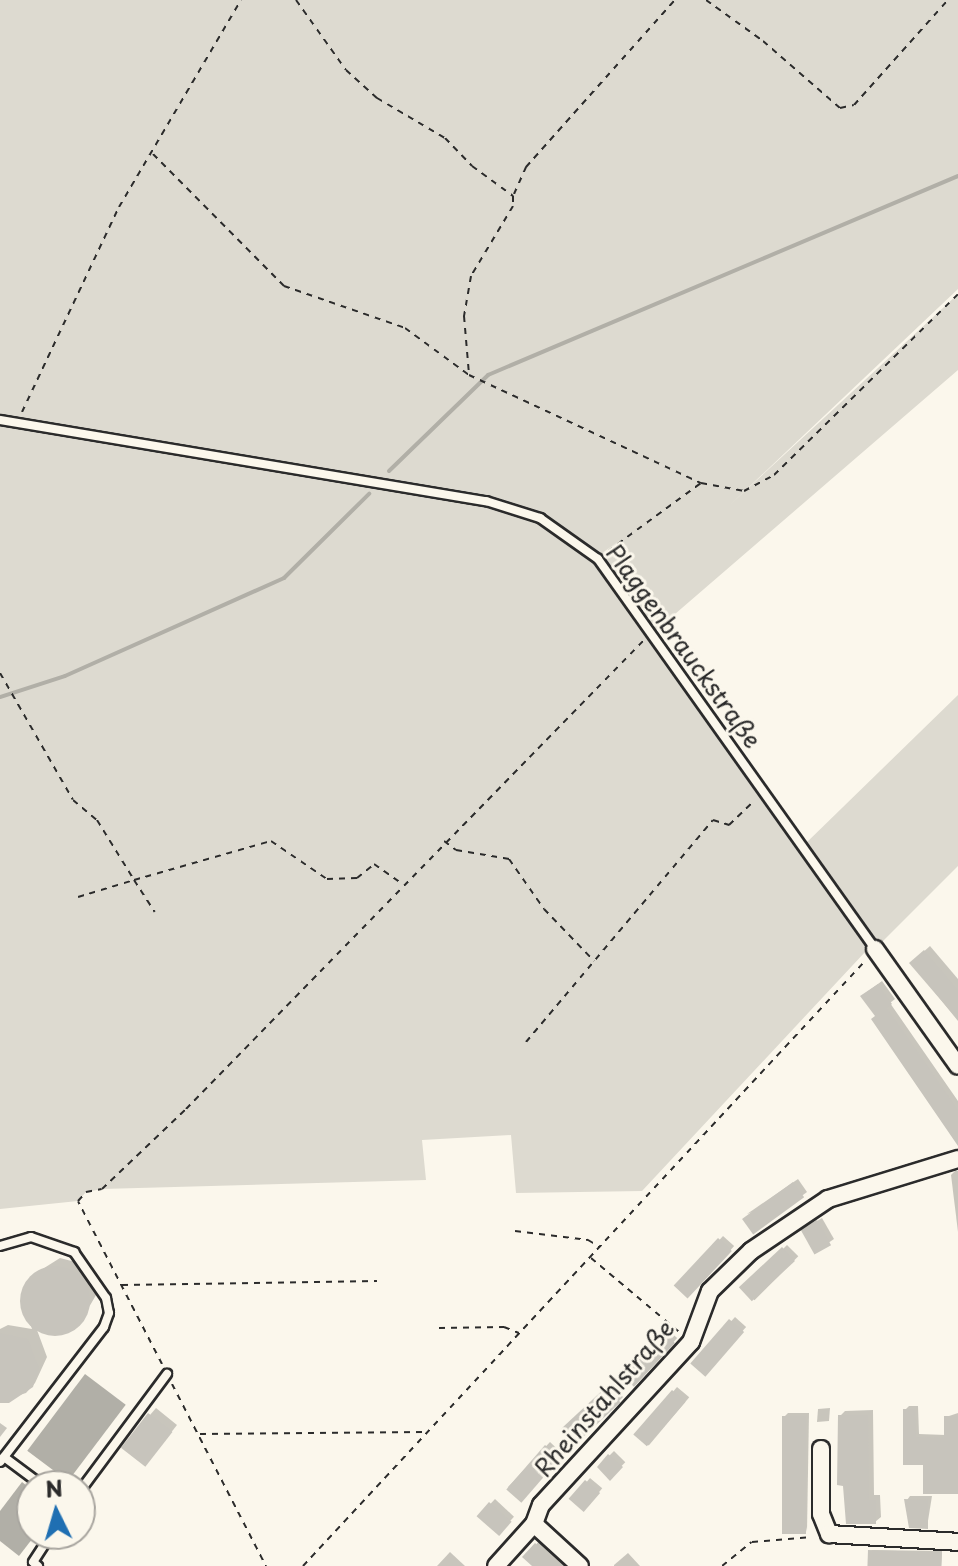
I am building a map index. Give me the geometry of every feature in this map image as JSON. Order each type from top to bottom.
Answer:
[{"type":"street","name":"Plaggenbrauckstraße","points":[[875,949],[958,1066]]},
{"type":"street","name":"Rheinstahlstraße","points":[[496,1566],[534,1524],[541,1505],[691,1342],[710,1291],[794,1220],[867,1184],[958,1159]]},
{"type":"street","points":[[821,1449],[821,1514],[829,1534],[958,1542]]},
{"type":"street","points":[[534,1524],[580,1566]]},
{"type":"lane","name":"Plaggenbrauckstraße","points":[[0,420],[486,501],[540,518],[598,559],[760,794],[875,949]]},
{"type":"lane","points":[[0,1246],[31,1237],[74,1252],[106,1298],[109,1313],[104,1327],[2,1460]]},
{"type":"lane","points":[[96,1470],[167,1374]]},
{"type":"lane","points":[[38,1566],[33,1562],[41,1550]]},
{"type":"path","points":[[16,424],[119,207],[241,0]]},
{"type":"path","points":[[296,0],[346,70],[377,98],[445,138],[472,166],[513,196]]},
{"type":"path","points":[[469,375],[464,316],[471,276],[513,206],[513,196],[526,167],[675,0]]},
{"type":"path","points":[[706,0],[763,41],[840,108],[854,105],[948,0]]},
{"type":"path","points":[[153,154],[183,190],[284,286],[405,328],[469,375],[701,483],[744,491],[774,475],[958,294]]},
{"type":"path","points":[[598,559],[701,483]]},
{"type":"path","points":[[102,1189],[443,840],[649,635]]},
{"type":"path","points":[[0,673],[73,800],[97,820],[155,912]]},
{"type":"path","points":[[526,1042],[713,820],[729,825],[760,794]]},
{"type":"path","points":[[443,840],[456,850],[509,859],[544,909],[594,961]]},
{"type":"path","points":[[78,897],[271,841],[327,879],[357,878],[374,864],[403,884]]},
{"type":"path","points":[[303,1566],[875,949]]},
{"type":"path","points":[[515,1231],[588,1240],[601,1247]]},
{"type":"path","points":[[591,1258],[691,1342]]},
{"type":"path","points":[[121,1285],[377,1281]]},
{"type":"path","points":[[439,1328],[504,1327],[520,1334]]},
{"type":"path","points":[[198,1434],[207,1430],[426,1432]]},
{"type":"path","points":[[722,1566],[752,1542],[829,1534]]},
{"type":"shaded area","points":[[0,0],[958,0],[958,289],[731,504],[958,294],[958,370],[653,633],[804,845],[958,695],[958,866],[881,943],[878,940],[866,951],[642,1191],[516,1193],[511,1135],[422,1140],[426,1180],[102,1189],[86,1192],[78,1201],[0,1209]]},
{"type":"shaded area","points":[[85,1374],[126,1405],[77,1470],[53,1470],[27,1451]]},
{"type":"shaded area","points":[[16,1490],[16,1550],[24,1550],[19,1556],[0,1541],[0,1511]]},
{"type":"building","points":[[924,950],[958,990],[958,1020],[909,963]]},
{"type":"building","points":[[878,984],[892,1004],[887,1008],[958,1110],[958,1146],[871,1019],[875,1016],[860,996]]},
{"type":"building","points":[[793,1182],[804,1197],[753,1234],[742,1219]]},
{"type":"building","points":[[817,1220],[831,1245],[814,1255],[800,1229]]},
{"type":"building","points":[[718,1238],[732,1251],[688,1298],[674,1286]]},
{"type":"building","points":[[782,1247],[795,1261],[752,1301],[739,1287]]},
{"type":"building","points":[[62,1266],[84,1281],[90,1301],[88,1315],[80,1326],[69,1334],[48,1336],[30,1326],[22,1315],[20,1294],[30,1276],[41,1268]]},
{"type":"building","points":[[729,1319],[744,1332],[705,1377],[690,1364]]},
{"type":"building","points":[[661,1330],[675,1343],[634,1387],[620,1374]]},
{"type":"building","points":[[0,1333],[28,1339],[39,1368],[33,1387],[9,1403],[0,1403]]},
{"type":"building","points":[[606,1387],[620,1402],[575,1445],[561,1429]]},
{"type":"building","points":[[672,1390],[686,1402],[647,1446],[633,1435]]},
{"type":"building","points":[[903,1409],[915,1409],[916,1437],[944,1438],[944,1416],[958,1416],[958,1494],[923,1494],[923,1465],[903,1465]]},
{"type":"building","points":[[148,1413],[172,1432],[145,1467],[121,1448]]},
{"type":"building","points":[[838,1415],[868,1415],[869,1500],[876,1500],[876,1524],[846,1524],[843,1486],[837,1485]]},
{"type":"building","points":[[782,1416],[806,1416],[806,1534],[782,1534]]},
{"type":"building","points":[[545,1445],[560,1458],[521,1503],[506,1490]]},
{"type":"building","points":[[608,1454],[623,1467],[610,1481],[597,1467]]},
{"type":"building","points":[[585,1480],[600,1493],[584,1512],[569,1499]]},
{"type":"building","points":[[904,1499],[928,1500],[928,1529],[909,1528]]},
{"type":"building","points":[[489,1502],[512,1522],[499,1536],[477,1516]]},
{"type":"building","points":[[535,1543],[560,1566],[532,1566],[522,1557]]},
{"type":"building","points":[[868,1550],[942,1553],[941,1566],[867,1566]]},
{"type":"waterway","points":[[389,471],[488,375],[958,176]]},
{"type":"waterway","points":[[0,697],[65,676],[284,578],[369,494]]}]
